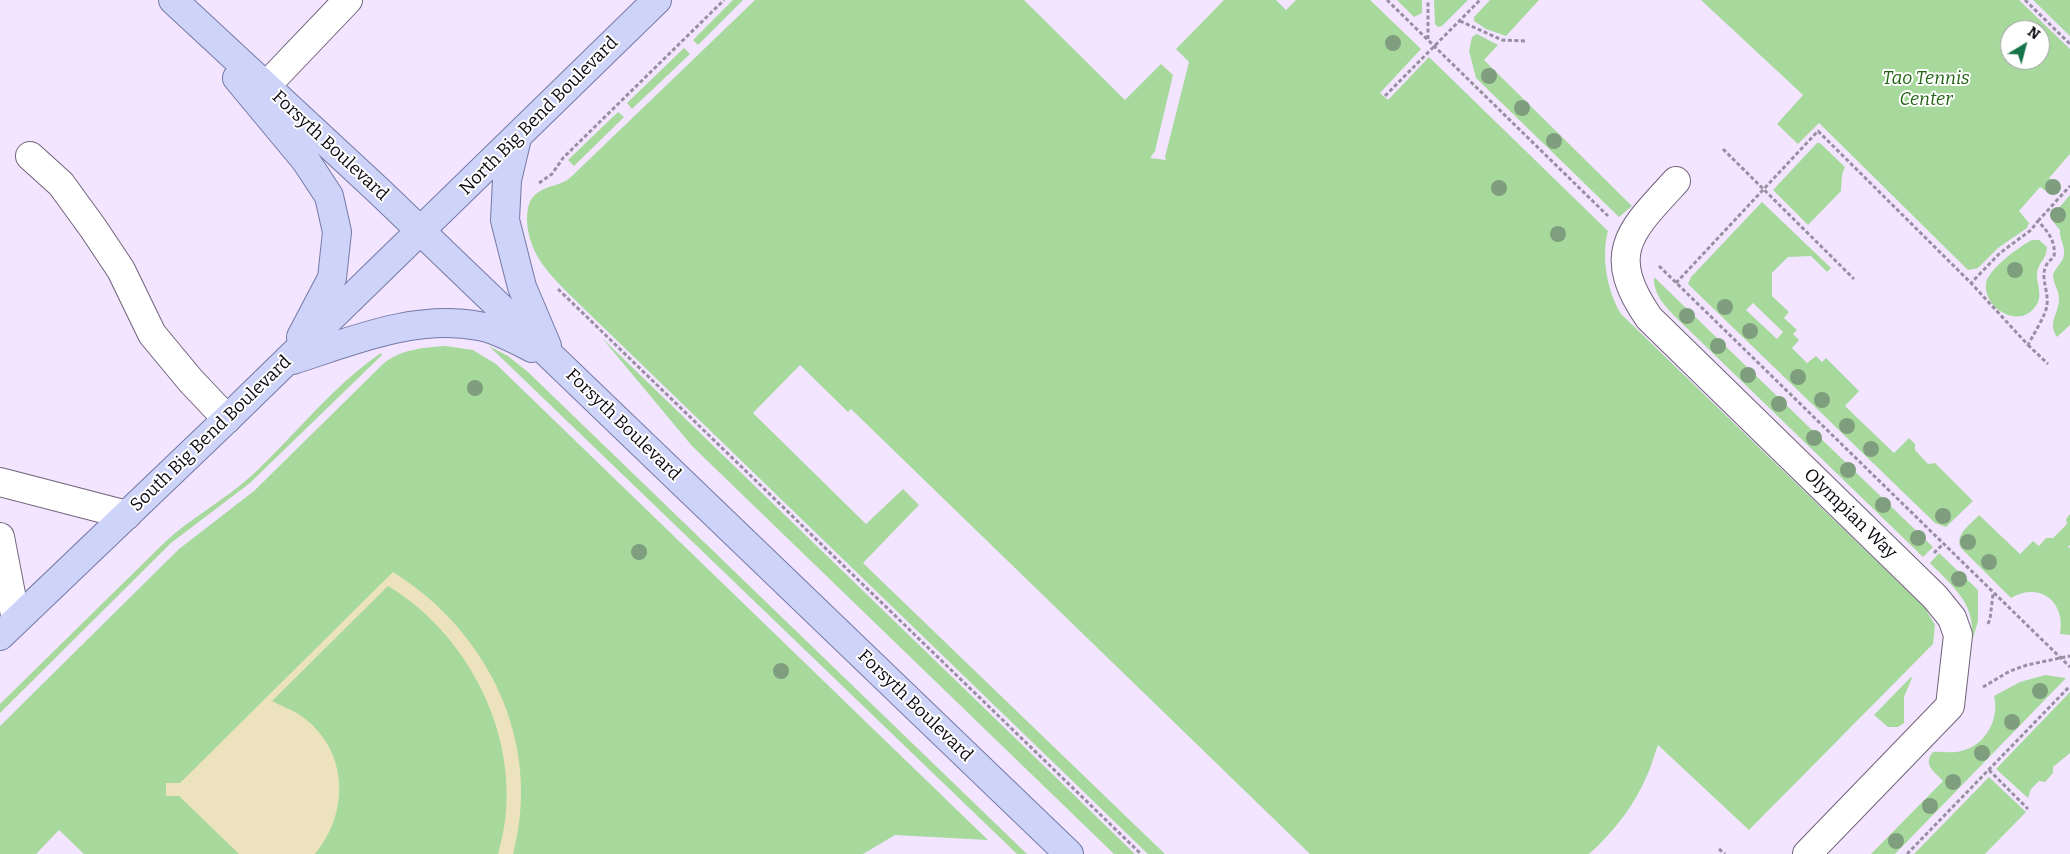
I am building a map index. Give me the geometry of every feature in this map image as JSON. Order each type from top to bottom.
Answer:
[{"type":"main road","name":"Forsyth Boulevard","points":[[173,0],[421,232],[1070,854]]},
{"type":"main road","name":"North Big Bend Boulevard","points":[[421,232],[657,0]]},
{"type":"main road","points":[[196,22],[253,99],[306,161],[329,196],[337,232],[332,278],[286,362]]},
{"type":"main road","points":[[517,138],[507,180],[504,220],[522,287],[536,323],[554,359]]},
{"type":"main road","name":"South Big Bend Boulevard","points":[[8,628],[421,232]]},
{"type":"main road","points":[[286,362],[384,331],[415,325],[447,323],[481,326],[514,339],[554,359]]},
{"type":"street","points":[[266,86],[348,0]]},
{"type":"street","points":[[30,156],[61,184],[93,228],[121,270],[152,334],[227,420]]},
{"type":"street","name":"Olympian Way","points":[[1676,181],[1643,216],[1629,238],[1625,257],[1626,272],[1635,298],[1649,318],[1913,575],[1952,618],[1958,635],[1950,706]]},
{"type":"street","points":[[0,482],[127,515]]},
{"type":"street","points":[[0,537],[8,628]]},
{"type":"street","points":[[1807,854],[1950,706]]},
{"type":"path","points":[[535,186],[552,174],[563,158],[724,0]]},
{"type":"path","points":[[1387,0],[2070,667]]},
{"type":"path","points":[[1428,0],[1428,40]]},
{"type":"path","points":[[1385,96],[1480,0]]},
{"type":"path","points":[[2025,0],[2070,44]]},
{"type":"path","points":[[1460,21],[1502,40],[1528,41]]},
{"type":"path","points":[[1676,283],[1818,131],[1971,283],[2048,364]]},
{"type":"path","points":[[1723,149],[1854,279]]},
{"type":"path","points":[[1971,283],[2000,253],[2031,230],[2070,186]]},
{"type":"path","points":[[2028,345],[2047,306],[2044,271],[2046,263],[2054,257],[2055,249],[2051,236],[2038,221]]},
{"type":"path","points":[[557,288],[1141,854]]},
{"type":"path","points":[[1950,706],[2010,671],[2027,665],[2070,656]]},
{"type":"path","points":[[1907,854],[2070,686]]},
{"type":"path","points":[[1989,770],[2028,809]]},
{"type":"path","points":[[1719,849],[1725,854]]},
{"type":"green space","points":[[733,0],[743,0],[698,45],[693,40]]},
{"type":"green space","points":[[755,0],[1024,0],[1125,100],[1161,64],[1173,75],[1155,151],[1150,158],[1166,160],[1165,157],[1189,62],[1176,49],[1224,0],[1276,0],[1286,10],[1296,0],[1370,0],[1421,49],[1380,93],[1388,100],[1429,57],[1608,231],[1605,263],[1612,295],[1621,314],[1925,608],[1935,625],[1933,644],[1749,830],[1658,745],[1638,794],[1608,836],[1589,854],[1310,854],[851,409],[848,412],[800,365],[753,413],[866,524],[903,489],[919,505],[863,563],[1165,854],[1148,854],[573,298],[556,281],[536,254],[527,221],[527,213],[534,196],[541,190],[571,177]]},
{"type":"green space","points":[[1397,0],[1422,0],[1422,13],[1414,17]]},
{"type":"green space","points":[[1434,0],[1468,0],[1442,26],[1438,27],[1435,24]]},
{"type":"green space","points":[[1490,0],[1539,0],[1506,36],[1486,29],[1474,21],[1474,17]]},
{"type":"green space","name":"Tao Tennis Center","points":[[1701,0],[2019,0],[2040,20],[2000,20],[2000,70],[2050,70],[2050,30],[2070,49],[2070,154],[2049,178],[2058,186],[2058,189],[2052,195],[2040,187],[2019,211],[2029,223],[2027,228],[1998,248],[1978,268],[1968,270],[1819,123],[1798,144],[1777,124],[1803,95]]},
{"type":"green space","points":[[2033,0],[2070,0],[2070,36]]},
{"type":"green space","points":[[1477,34],[1498,45],[1484,60],[1632,206],[1619,217],[1476,78],[1469,51],[1472,37]]},
{"type":"green space","points":[[684,48],[690,54],[632,109],[627,103]]},
{"type":"green space","points":[[618,112],[624,117],[574,166],[568,160]]},
{"type":"green space","points":[[1817,143],[1820,143],[1845,167],[1842,175],[1841,191],[1808,225],[1773,190]]},
{"type":"green space","points":[[2070,195],[2070,325],[2057,337],[2054,332],[2053,322],[2059,299],[2053,275],[2063,260],[2064,251],[2060,230],[2054,223],[2052,216]]},
{"type":"green space","points":[[1762,202],[1831,268],[1827,272],[1811,256],[1788,257],[1772,273],[1772,296],[1789,312],[1784,318],[1797,330],[1793,334],[1799,340],[1792,348],[1807,363],[1816,356],[1822,362],[1826,358],[1859,391],[1845,406],[1894,453],[1909,438],[1915,444],[1915,450],[1928,464],[1935,463],[1973,501],[1946,527],[1935,523],[1688,284],[1691,277]],"holes":[[[1753,303],[1783,332],[1777,339],[1746,310]]]},
{"type":"green space","points":[[2032,240],[2039,240],[2047,247],[2046,254],[2037,272],[2038,302],[2032,311],[2024,316],[2006,314],[1997,309],[1991,302],[1987,293],[1986,284],[1988,278],[2005,259]]},
{"type":"green space","points":[[1654,277],[1933,547],[1923,557],[1674,315],[1657,294]]},
{"type":"green space","points":[[602,338],[1135,854],[1114,854],[692,446]]},
{"type":"green space","points":[[445,346],[473,350],[496,364],[988,840],[895,835],[863,854],[84,854],[59,830],[36,854],[0,854],[0,726],[179,549],[254,491],[383,364],[404,352]]},
{"type":"green space","points":[[489,346],[508,356],[528,372],[1027,854],[1017,854]]},
{"type":"green space","points":[[381,353],[382,355],[250,483],[171,543],[0,713],[0,704],[165,542],[250,477],[329,397],[363,366]]},
{"type":"green space","points":[[2070,514],[2070,545],[2068,547],[2070,548],[2070,635],[2060,634],[2059,612],[2049,598],[2041,593],[2032,592],[2022,593],[2011,598],[1961,548],[1959,543],[1964,530],[1979,515],[2020,554],[2033,541],[2039,546],[2046,538],[2053,538],[2067,524],[2066,519]]},
{"type":"green space","points":[[1939,553],[1978,590],[1978,621],[1973,638],[1971,637],[1972,625],[1970,614],[1966,605],[1953,587],[1930,563]]},
{"type":"green space","points":[[2045,675],[2066,678],[1895,854],[1871,854],[1943,781],[1929,765],[1933,752],[1957,752],[1977,744],[1984,737],[1993,722],[1995,714],[1994,696],[2020,682]]},
{"type":"green space","points":[[1911,677],[1904,697],[1904,723],[1898,727],[1888,727],[1874,715]]},
{"type":"green space","points":[[2070,692],[2070,753],[2053,767],[2053,773],[2045,782],[2039,781],[2031,789],[2028,798],[1996,769]]},
{"type":"green space","points":[[1989,777],[2026,812],[1985,854],[1914,854]]},
{"type":"sand","points":[[393,572],[427,597],[456,625],[481,658],[500,694],[513,732],[520,771],[520,812],[513,854],[498,854],[506,816],[506,777],[500,739],[487,702],[469,667],[446,636],[419,608],[388,586],[272,701],[300,715],[316,729],[328,745],[335,762],[339,781],[339,800],[335,819],[327,837],[315,854],[239,854],[179,796],[166,796],[166,783],[180,783]]}]
